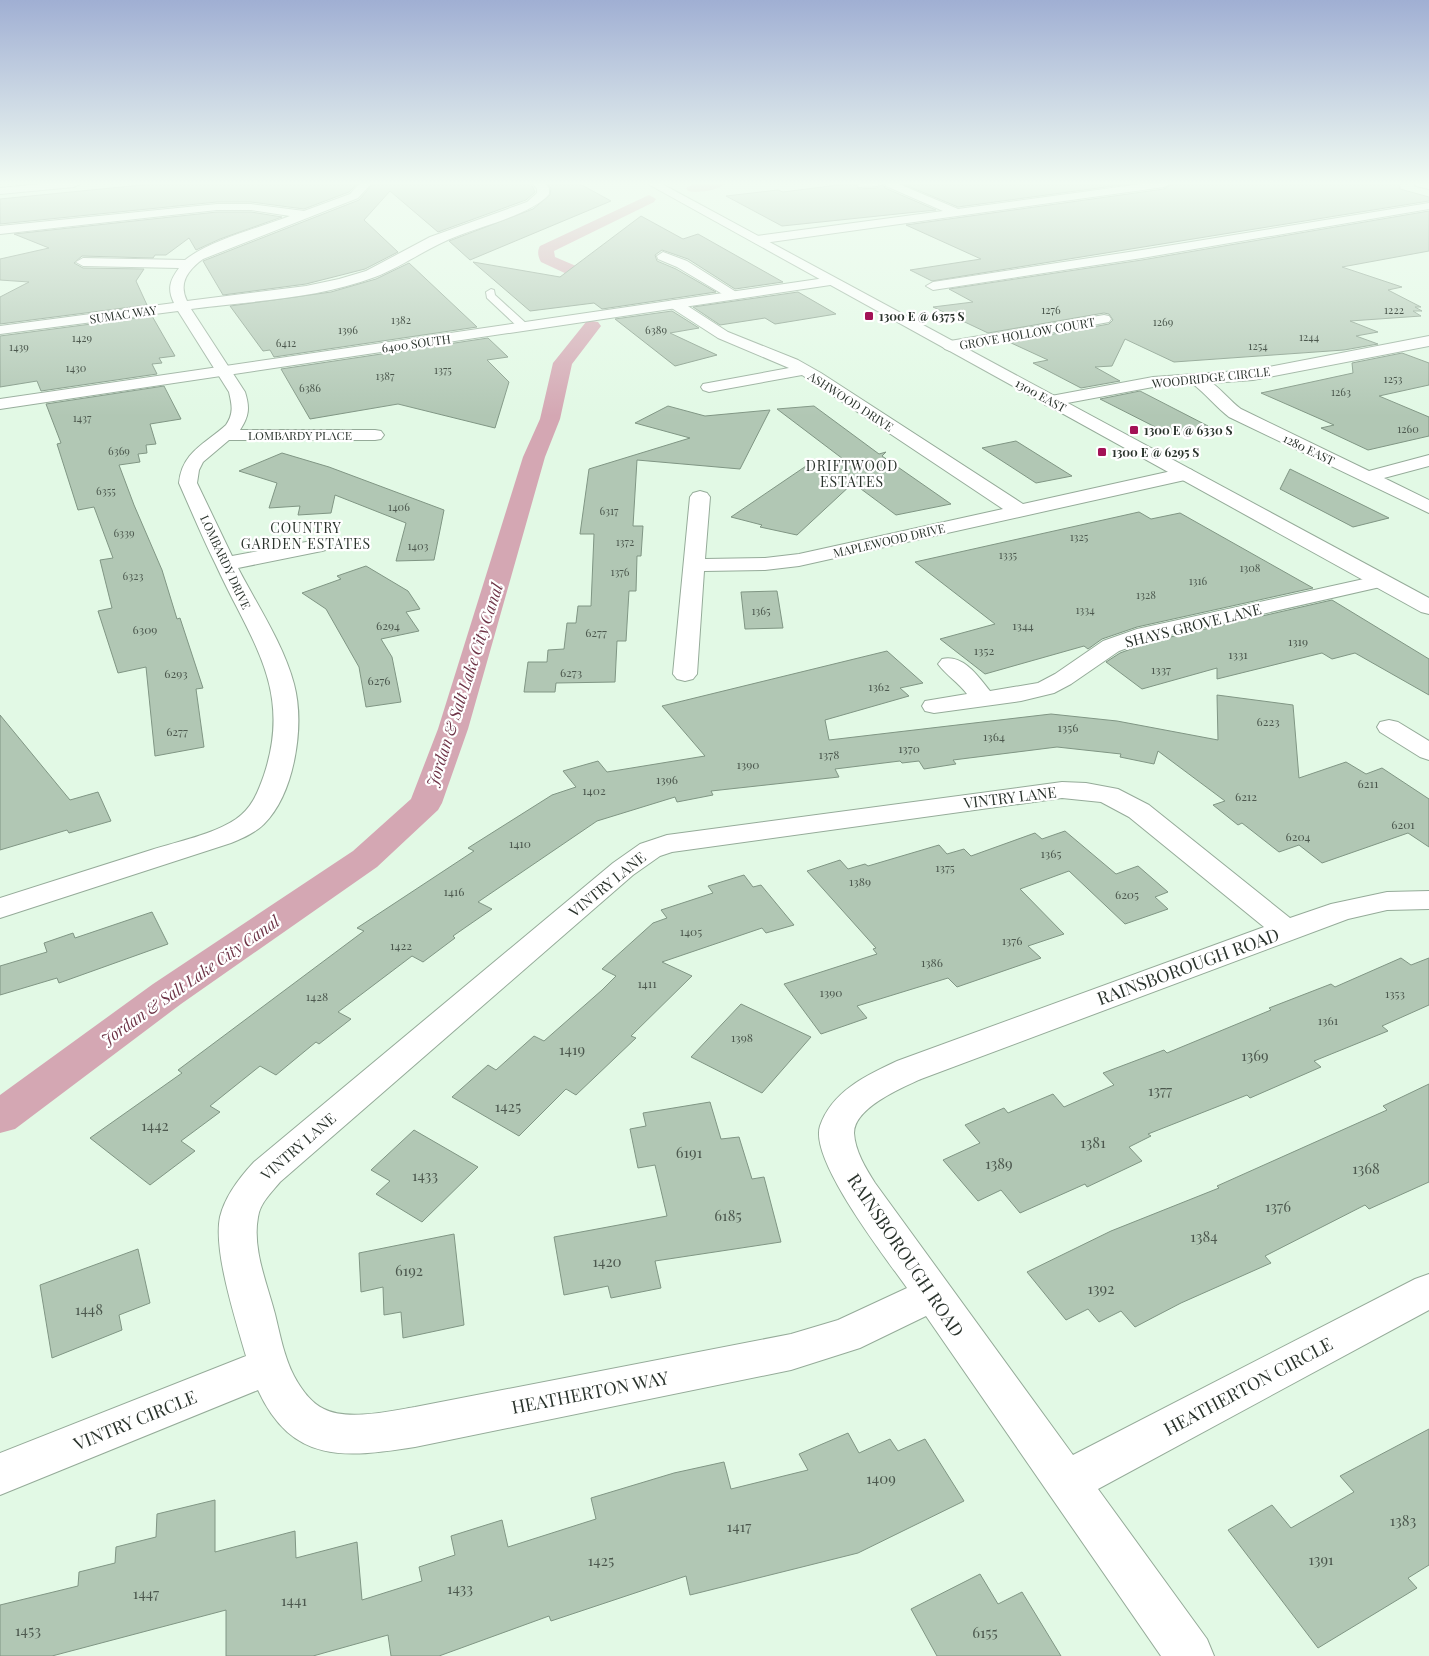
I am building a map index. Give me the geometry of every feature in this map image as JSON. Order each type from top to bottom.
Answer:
[{"type":"street","points":[[83,262],[188,264],[192,261]]},
{"type":"street","name":"SUMAC WAY","points":[[0,330],[319,288],[362,277],[396,261]]},
{"type":"street","points":[[676,261],[734,296]]},
{"type":"street","name":"1300 EAST","points":[[796,261],[1429,607]]},
{"type":"street","points":[[933,286],[1094,261]]},
{"type":"street","name":"LOMBARDY DRIVE","points":[[0,908],[216,839],[249,823],[259,813],[271,791],[283,753],[286,720],[282,684],[268,650],[225,564],[188,483],[188,473],[192,462],[207,448],[226,435],[236,422],[241,408],[238,392],[182,306],[177,295],[177,280],[188,264]]},
{"type":"street","name":"6400 SOUTH","points":[[0,404],[832,281]]},
{"type":"street","name":"ASHWOOD DRIVE","points":[[675,304],[723,335],[804,370],[1020,511]]},
{"type":"street","name":"GROVE HOLLOW COURT","points":[[950,346],[1104,319]]},
{"type":"street","name":"WOODRIDGE CIRCLE","points":[[1051,401],[1139,384],[1265,373],[1429,341]]},
{"type":"street","points":[[709,387],[804,370]]},
{"type":"street","name":"1280 EAST","points":[[1196,379],[1214,392],[1224,405],[1235,413],[1429,506]]},
{"type":"street","name":"LOMBARDY PLACE","points":[[226,435],[375,435]]},
{"type":"street","points":[[1368,477],[1429,460]]},
{"type":"street","name":"MAPLEWOOD DRIVE","points":[[695,566],[765,564],[799,560],[1185,474]]},
{"type":"street","points":[[685,674],[700,497]]},
{"type":"street","points":[[225,564],[322,545]]},
{"type":"street","name":"SHAYS GROVE LANE","points":[[934,706],[984,700],[1046,688],[1063,679],[1111,646],[1145,634],[1382,582]]},
{"type":"street","points":[[950,664],[966,677],[984,700]]},
{"type":"street","points":[[1389,727],[1429,752]]},
{"type":"street","name":"VINTRY LANE","points":[[269,1366],[242,1267],[238,1224],[242,1205],[251,1190],[267,1172],[518,958],[623,869],[650,850],[686,840],[883,813],[1062,790],[1086,791],[1109,795],[1139,811],[1286,930]]},
{"type":"street","name":"RAINSBOROUGH ROAD","points":[[1190,1656],[862,1194],[845,1164],[838,1144],[837,1126],[851,1105],[874,1086],[910,1070],[1341,911],[1387,901],[1429,900]]},
{"type":"street","name":"HEATHERTON CIRCLE","points":[[1066,1482],[1429,1291]]},
{"type":"street","name":"HEATHERTON WAY","points":[[269,1366],[285,1402],[304,1420],[324,1430],[355,1435],[415,1427],[790,1352],[846,1335],[932,1295]]},
{"type":"street","name":"VINTRY CIRCLE","points":[[0,1474],[269,1366]]},
{"type":"lane","points":[[491,292],[490,296],[524,327]]},
{"type":"building","points":[[0,261],[76,261],[74,263],[83,268],[144,269],[136,281],[147,305],[0,324],[0,297],[29,282],[0,280]]},
{"type":"building","points":[[203,261],[380,261],[365,269],[306,284],[223,295]]},
{"type":"building","points":[[581,261],[658,261],[676,269],[716,292],[602,309],[594,303],[530,311],[473,262],[560,277]]},
{"type":"building","points":[[692,261],[746,261],[783,282],[735,289]]},
{"type":"building","points":[[966,261],[1055,261],[932,281],[910,270]]},
{"type":"building","points":[[1133,261],[1373,261],[1342,267],[1402,287],[1388,290],[1421,307],[1415,307],[1422,311],[1413,311],[1421,316],[1350,321],[1378,332],[1356,336],[1378,344],[1344,350],[1174,362],[1125,339],[1112,366],[1095,367],[1120,381],[1081,388],[1033,363],[1048,360],[1009,342],[1109,324],[1113,320],[1109,314],[1104,313],[988,333],[933,307],[973,302],[949,289]]},
{"type":"building","points":[[409,263],[477,327],[274,357],[270,350],[263,351],[230,306],[331,292],[376,279]]},
{"type":"building","points":[[798,292],[836,314],[775,324],[765,318],[720,325],[693,307]]},
{"type":"building","points":[[672,311],[699,328],[670,333],[717,355],[675,366],[615,319]]},
{"type":"building","points":[[152,316],[175,356],[159,358],[162,363],[152,364],[157,374],[41,391],[37,381],[0,387],[0,336]]},
{"type":"building","points":[[488,338],[508,357],[487,360],[509,382],[495,428],[398,404],[310,419],[281,369]]},
{"type":"building","points":[[1402,353],[1429,363],[1429,385],[1379,396],[1429,417],[1429,436],[1368,450],[1321,428],[1334,425],[1261,393],[1353,373],[1352,363]]},
{"type":"building","points":[[164,386],[181,419],[150,424],[156,444],[146,445],[147,453],[138,454],[140,462],[119,465],[162,570],[177,619],[180,618],[203,688],[196,689],[204,747],[155,756],[146,667],[118,673],[98,611],[112,608],[100,560],[113,558],[94,507],[78,510],[57,444],[61,443],[46,404]]},
{"type":"building","points":[[1140,391],[1208,426],[1169,434],[1100,399]]},
{"type":"building","points":[[668,406],[705,416],[770,410],[740,469],[637,460],[633,526],[643,526],[641,556],[637,556],[636,591],[629,591],[626,641],[617,641],[615,682],[556,683],[555,692],[524,692],[528,662],[547,662],[548,650],[564,649],[567,623],[576,623],[578,606],[591,606],[594,534],[580,534],[589,469],[690,438],[635,423]]},
{"type":"building","points":[[814,406],[879,454],[886,452],[882,456],[951,504],[896,515],[853,483],[797,535],[760,527],[762,525],[731,517],[809,464],[843,459],[777,409]]},
{"type":"building","points":[[1016,441],[1072,476],[1036,483],[982,448]]},
{"type":"building","points":[[282,453],[329,467],[444,510],[434,560],[396,561],[406,523],[335,495],[331,513],[298,515],[300,506],[269,508],[277,483],[239,471]]},
{"type":"building","points":[[1290,469],[1389,518],[1353,527],[1280,489]]},
{"type":"building","points":[[1139,512],[1151,519],[1180,513],[1313,588],[1137,627],[1102,639],[1088,649],[1084,646],[985,674],[940,639],[995,624],[915,562]]},
{"type":"building","points":[[366,566],[408,591],[420,609],[406,612],[419,631],[381,639],[392,657],[401,702],[366,707],[359,667],[326,609],[302,593],[341,579],[337,576]]},
{"type":"building","points":[[777,591],[783,628],[745,629],[741,592]]},
{"type":"building","points":[[1332,600],[1429,659],[1429,695],[1355,653],[1332,659],[1322,653],[1217,679],[1217,668],[1142,689],[1106,662],[1120,653],[1153,641]]},
{"type":"building","points":[[887,651],[923,683],[900,688],[909,696],[825,720],[829,740],[1051,714],[1117,721],[1218,740],[1217,695],[1293,705],[1299,778],[1346,762],[1366,774],[1382,768],[1429,799],[1429,847],[1408,833],[1322,863],[1299,845],[1279,852],[1242,823],[1238,825],[1213,805],[1225,801],[1158,751],[1154,764],[1120,757],[1121,754],[1057,747],[953,760],[956,764],[924,769],[919,761],[902,763],[900,761],[835,769],[839,777],[711,791],[713,795],[677,802],[675,797],[597,821],[478,902],[492,909],[453,936],[455,938],[423,962],[412,956],[338,1012],[351,1019],[319,1044],[316,1042],[276,1075],[260,1066],[210,1106],[220,1112],[181,1141],[195,1151],[150,1185],[90,1138],[182,1073],[178,1070],[364,931],[357,928],[474,851],[468,848],[552,795],[576,787],[563,771],[598,761],[607,772],[705,756],[662,706]]},
{"type":"building","points":[[0,715],[70,800],[98,792],[111,821],[69,833],[67,830],[0,850]]},
{"type":"building","points":[[1065,831],[1116,874],[1138,866],[1168,892],[1155,897],[1168,909],[1125,924],[1069,871],[1020,889],[1064,934],[1028,946],[1041,958],[957,987],[948,978],[857,1006],[867,1018],[821,1034],[784,984],[877,954],[873,949],[876,948],[807,871],[840,860],[848,869],[865,864],[868,866],[939,845],[947,854],[964,849],[971,856],[1035,833],[1042,839]]},
{"type":"building","points":[[744,875],[753,887],[761,885],[794,925],[766,933],[762,928],[662,962],[692,976],[631,1036],[636,1038],[576,1095],[566,1089],[519,1136],[452,1097],[488,1065],[496,1070],[534,1036],[544,1041],[602,990],[616,976],[602,969],[653,923],[667,918],[661,910],[713,893],[708,886]]},
{"type":"building","points":[[152,912],[168,944],[59,983],[57,978],[0,995],[0,966],[47,952],[44,943],[73,933],[75,938]]},
{"type":"building","points":[[1401,958],[1411,965],[1429,958],[1429,1005],[1382,1026],[1388,1031],[1314,1061],[1321,1067],[1250,1098],[1247,1095],[1148,1134],[1151,1136],[1129,1147],[1142,1161],[1087,1187],[1085,1184],[1020,1213],[1001,1190],[978,1201],[943,1160],[980,1143],[965,1125],[1004,1108],[1008,1113],[1053,1094],[1064,1107],[1114,1085],[1103,1073],[1164,1050],[1167,1053],[1271,1010],[1269,1008],[1331,984],[1335,987]]},
{"type":"building","points":[[741,1004],[811,1037],[762,1093],[691,1057]]},
{"type":"building","points":[[1429,1084],[1429,1182],[1369,1209],[1365,1205],[1265,1256],[1271,1263],[1181,1303],[1135,1327],[1121,1311],[1099,1322],[1088,1309],[1066,1320],[1027,1272],[1111,1231],[1219,1188],[1217,1186],[1387,1110],[1383,1106]]},
{"type":"building","points":[[710,1102],[721,1139],[739,1137],[752,1179],[764,1177],[781,1242],[655,1261],[661,1288],[611,1298],[608,1286],[564,1295],[554,1237],[667,1216],[655,1165],[638,1168],[630,1129],[646,1126],[643,1113]]},
{"type":"building","points":[[414,1130],[478,1167],[422,1222],[376,1194],[390,1181],[371,1170]]},
{"type":"building","points":[[454,1234],[464,1325],[403,1338],[401,1312],[384,1315],[383,1287],[361,1292],[359,1253]]},
{"type":"building","points":[[138,1249],[150,1303],[119,1315],[122,1330],[52,1358],[40,1285]]},
{"type":"building","points":[[1429,1429],[1429,1565],[1408,1578],[1417,1588],[1318,1648],[1228,1530],[1272,1505],[1291,1528],[1354,1492],[1340,1476]]},
{"type":"building","points":[[848,1433],[859,1453],[890,1439],[898,1451],[925,1439],[964,1501],[858,1553],[690,1595],[686,1576],[551,1621],[549,1616],[439,1656],[391,1656],[388,1635],[313,1656],[226,1656],[226,1610],[52,1656],[0,1656],[0,1605],[78,1586],[79,1572],[115,1563],[116,1547],[156,1537],[157,1514],[215,1500],[215,1552],[295,1531],[296,1558],[357,1542],[362,1600],[422,1581],[419,1567],[455,1555],[451,1536],[502,1520],[508,1547],[596,1519],[591,1498],[674,1473],[724,1462],[731,1489],[808,1470],[799,1454]]},
{"type":"building","points":[[980,1574],[998,1604],[1022,1592],[1061,1656],[937,1656],[911,1609]]},
{"type":"waterway","name":"Jordan & Salt Lake City Canal","points":[[552,261],[605,285],[607,292]]},
{"type":"waterway","name":"Jordan & Salt Lake City Canal","points":[[0,1117],[167,994],[365,859],[426,803],[453,729],[534,457],[550,419],[563,363],[592,326]]},
{"type":"place","name":"1300 E @ 6375 S","points":[[869,316]]},
{"type":"place","name":"1300 E @ 6330 S","points":[[1134,430]]},
{"type":"place","name":"1300 E @ 6295 S","points":[[1102,452]]},
{"type":"district","name":"DRIFTWOOD ESTATES","points":[[852,474]]},
{"type":"district","name":"COUNTRY GARDEN ESTATES","points":[[306,536]]}]
